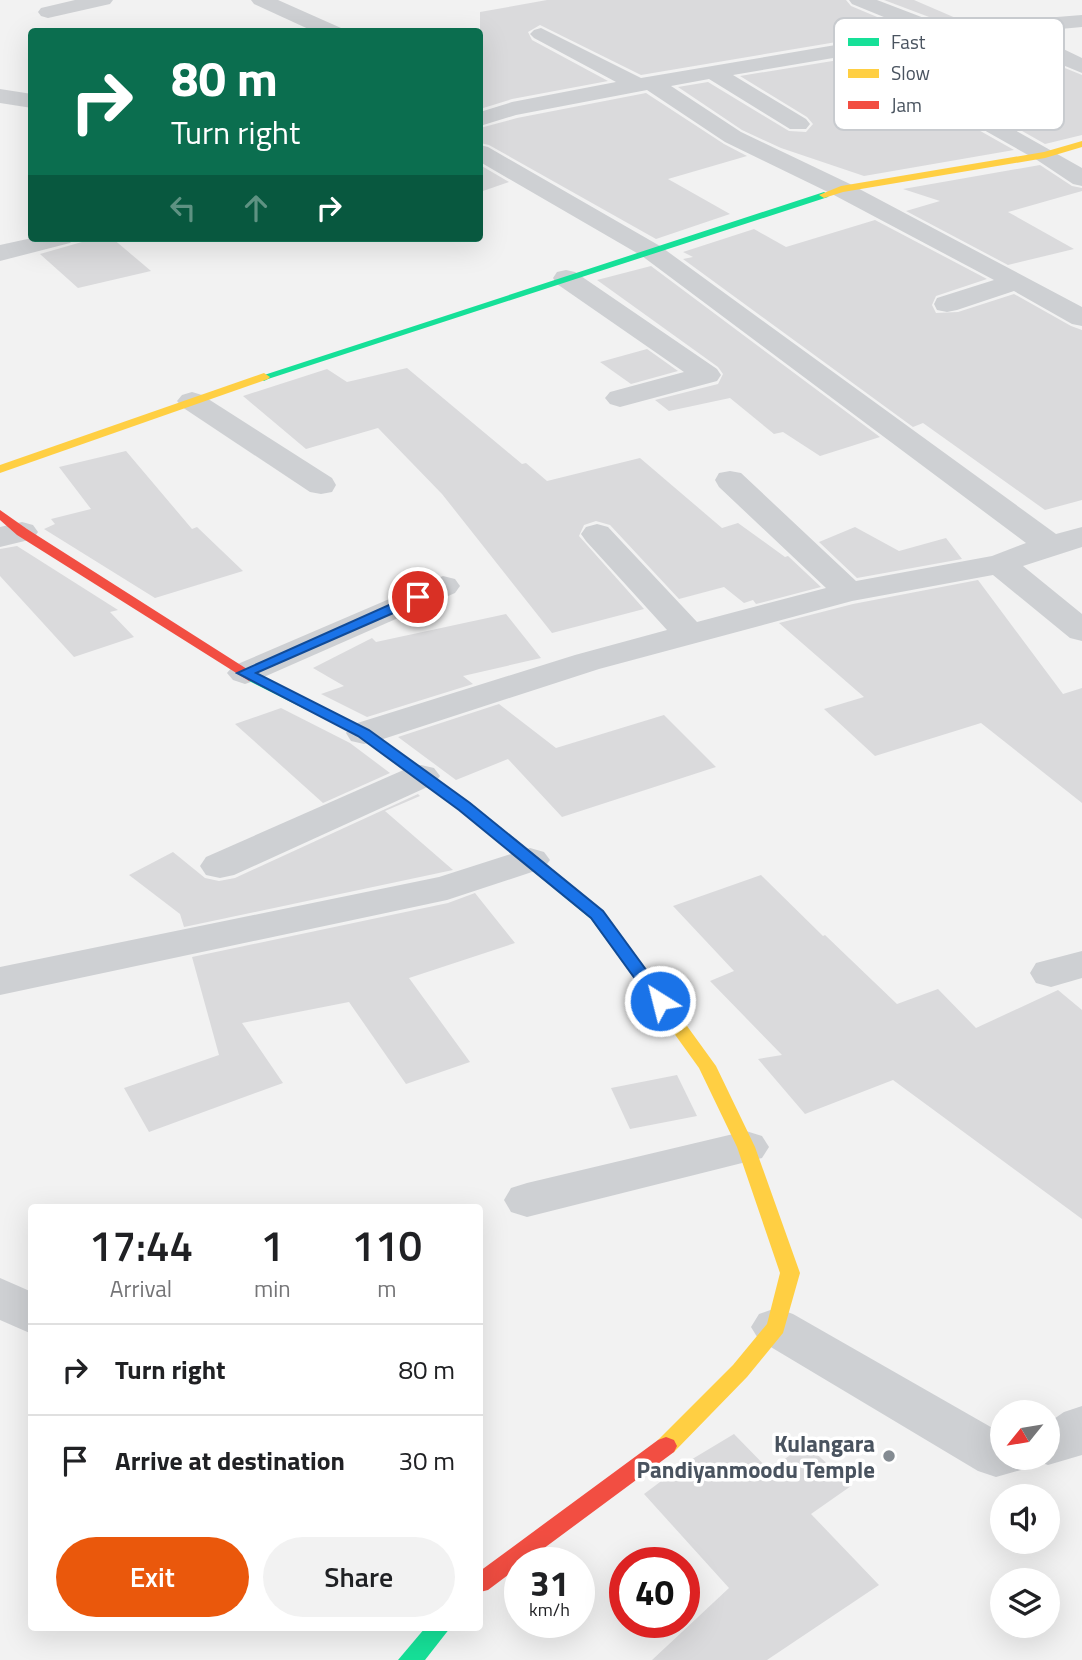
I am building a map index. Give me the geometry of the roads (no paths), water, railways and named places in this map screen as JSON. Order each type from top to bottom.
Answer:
[{"type":"street","points":[[48,12],[103,0]]},
{"type":"street","points":[[261,0],[325,28]]},
{"type":"street","points":[[859,0],[904,18]]},
{"type":"street","points":[[541,34],[644,83],[733,137],[841,189],[1082,318]]},
{"type":"street","points":[[483,118],[512,109],[644,83],[834,50]]},
{"type":"street","points":[[1064,58],[1082,66]]},
{"type":"street","points":[[712,72],[798,124]]},
{"type":"street","points":[[0,96],[28,100]]},
{"type":"street","points":[[483,96],[512,109]]},
{"type":"street","points":[[1001,130],[1082,179]]},
{"type":"street","points":[[0,469],[192,401],[841,189],[1045,155],[1082,144]]},
{"type":"street","points":[[483,154],[650,251],[1066,541]]},
{"type":"street","points":[[0,224],[31,245]]},
{"type":"street","points":[[0,253],[44,242]]},
{"type":"street","points":[[566,278],[707,375],[620,398]]},
{"type":"street","points":[[947,304],[1017,281]]},
{"type":"street","points":[[192,401],[321,485]]},
{"type":"street","points":[[730,480],[849,592]]},
{"type":"street","points":[[7,528],[245,673],[364,733],[464,807],[597,915],[707,1066],[746,1147],[790,1273],[776,1327],[740,1371],[671,1442],[483,1577]]},
{"type":"street","points":[[597,534],[689,634]]},
{"type":"street","points":[[364,733],[587,662],[689,634],[849,592],[1000,564],[1066,541]]},
{"type":"street","points":[[1000,564],[1082,631]]},
{"type":"street","points":[[245,673],[443,586]]},
{"type":"street","points":[[220,866],[421,776]]},
{"type":"street","points":[[0,981],[447,888],[530,860]]},
{"type":"street","points":[[527,1200],[746,1147]]},
{"type":"street","points":[[0,1297],[28,1313]]},
{"type":"street","points":[[776,1327],[990,1452]]},
{"type":"street","points":[[1060,1441],[1082,1427]]},
{"type":"street","points":[[410,1660],[436,1631]]},
{"type":"place","name":"Kulangara Pandiyanmoodu Temple","points":[[889,1456]]}]
